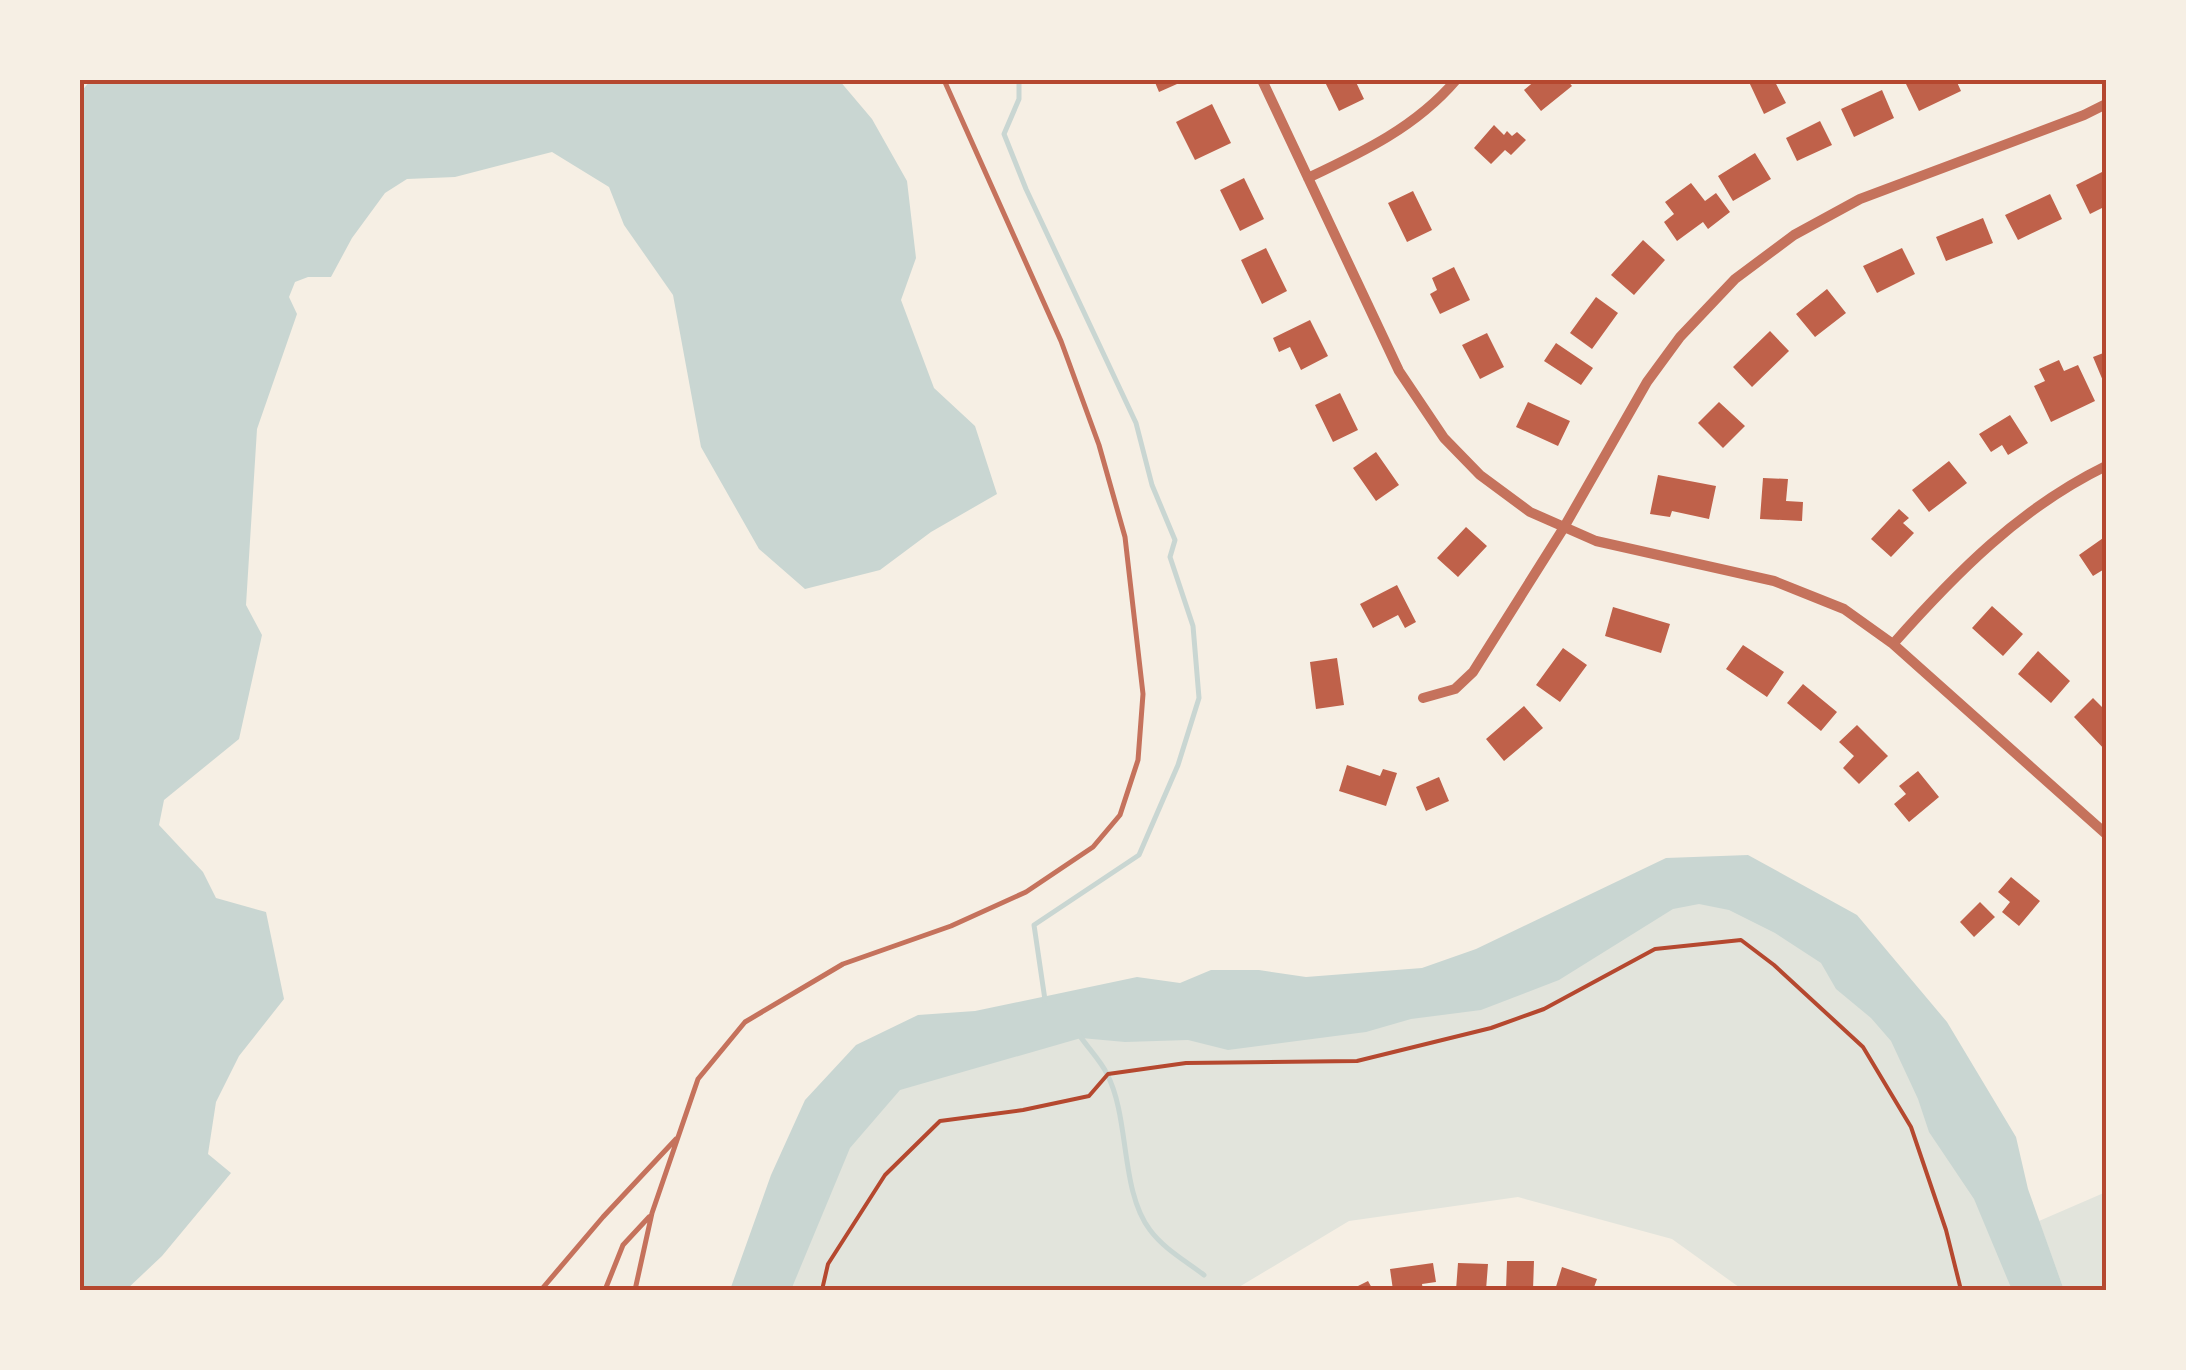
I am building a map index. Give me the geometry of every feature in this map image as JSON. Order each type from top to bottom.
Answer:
[{"type":"street","points":[[1262,80],[1399,371],[1429,418],[1461,457],[1502,493],[1563,529],[1612,546],[1774,581],[1844,609],[1893,644],[2106,834]]},
{"type":"street","points":[[1308,178],[1373,147],[1402,128],[1456,80]]},
{"type":"street","points":[[1423,698],[1454,690],[1474,672],[1563,529],[1647,382],[1710,304],[1763,257],[1824,216],[2106,104]]},
{"type":"street","points":[[1893,644],[1966,564],[2008,528],[2106,466]]},
{"type":"lane","points":[[635,1290],[652,1214],[698,1079],[745,1022],[843,964],[951,926],[1026,892],[1094,847],[1120,816],[1138,760],[1142,694],[1125,537],[1100,445],[1061,342],[944,80]]},
{"type":"lane","points":[[541,1290],[603,1216],[678,1137]]},
{"type":"lane","points":[[605,1290],[623,1245],[652,1214]]},
{"type":"path","points":[[822,1290],[828,1264],[886,1175],[940,1121],[1089,1096],[1108,1074],[1186,1063],[1356,1060],[1415,1048],[1544,1009],[1654,949],[1741,940],[1863,1047],[1911,1127],[1962,1290]]},
{"type":"shaded area","points":[[91,80],[839,80],[872,119],[907,181],[916,258],[901,300],[934,388],[975,426],[997,494],[931,532],[880,570],[805,589],[759,549],[701,447],[673,295],[624,225],[609,187],[552,152],[455,177],[407,179],[385,193],[352,238],[331,277],[308,277],[295,282],[289,297],[297,314],[257,429],[246,605],[262,635],[239,739],[164,800],[159,825],[203,872],[216,898],[266,912],[284,999],[239,1056],[216,1102],[208,1154],[231,1173],[162,1256],[126,1290],[80,1290],[80,93]]},
{"type":"shaded area","points":[[1748,855],[1857,915],[1947,1022],[2016,1137],[2028,1189],[2064,1290],[2012,1290],[1974,1199],[1929,1132],[1891,1041],[1836,989],[1821,963],[1775,933],[1729,910],[1699,904],[1673,909],[1559,980],[1481,1010],[1411,1019],[1366,1032],[1228,1050],[1188,1040],[1125,1042],[1081,1038],[900,1090],[850,1148],[791,1290],[730,1290],[771,1175],[805,1100],[856,1045],[918,1015],[975,1011],[1137,977],[1180,983],[1211,970],[1259,970],[1306,977],[1422,968],[1476,949],[1666,858]]},
{"type":"shaded area","points":[[1729,871],[1949,1064],[2041,1290],[1743,1290],[1672,1239],[1518,1197],[1349,1221],[1234,1290],[760,1290],[857,1086],[939,1049],[1512,995]]},
{"type":"shaded area","points":[[2106,1192],[2106,1290],[2064,1290],[2039,1221]]},
{"type":"building","points":[[1154,80],[1186,80],[1159,92]]},
{"type":"building","points":[[1324,80],[1355,80],[1364,99],[1339,111]]},
{"type":"building","points":[[1536,80],[1567,80],[1572,86],[1541,111],[1524,90]]},
{"type":"building","points":[[1774,80],[1786,103],[1764,114],[1749,82]]},
{"type":"building","points":[[1914,80],[1956,80],[1961,91],[1919,111],[1906,84]]},
{"type":"building","points":[[1882,90],[1894,118],[1854,137],[1841,109]]},
{"type":"building","points":[[1212,104],[1231,143],[1195,160],[1176,122]]},
{"type":"building","points":[[1820,121],[1832,145],[1797,161],[1786,138]]},
{"type":"building","points":[[1494,125],[1504,135],[1507,131],[1512,136],[1517,132],[1526,140],[1511,155],[1505,150],[1491,164],[1474,148]]},
{"type":"building","points":[[1755,153],[1771,179],[1733,201],[1718,176]]},
{"type":"building","points":[[2106,170],[2106,206],[2090,214],[2076,185]]},
{"type":"building","points":[[1244,178],[1264,219],[1240,231],[1220,190]]},
{"type":"building","points":[[1691,183],[1705,201],[1716,193],[1730,212],[1708,229],[1703,222],[1677,241],[1664,222],[1674,214],[1665,202]]},
{"type":"building","points":[[1413,191],[1432,230],[1407,242],[1388,203]]},
{"type":"building","points":[[2050,194],[2062,219],[2018,240],[2005,215]]},
{"type":"building","points":[[1983,218],[1993,243],[1946,261],[1936,237]]},
{"type":"building","points":[[1643,240],[1665,260],[1634,295],[1611,275]]},
{"type":"building","points":[[1266,248],[1287,291],[1262,304],[1241,260]]},
{"type":"building","points":[[1902,248],[1915,274],[1877,293],[1863,266]]},
{"type":"building","points":[[1454,267],[1470,300],[1440,314],[1430,294],[1437,290],[1432,278]]},
{"type":"building","points":[[1827,289],[1846,313],[1815,337],[1796,314]]},
{"type":"building","points":[[1596,297],[1618,313],[1592,349],[1570,333]]},
{"type":"building","points":[[1310,320],[1328,356],[1301,370],[1290,347],[1279,352],[1273,338]]},
{"type":"building","points":[[1770,331],[1789,351],[1752,387],[1733,367]]},
{"type":"building","points":[[1487,333],[1504,367],[1480,379],[1462,345]]},
{"type":"building","points":[[1556,343],[1593,368],[1581,385],[1544,361]]},
{"type":"building","points":[[2106,352],[2106,388],[2093,357]]},
{"type":"building","points":[[2059,360],[2064,371],[2078,365],[2095,401],[2051,422],[2034,386],[2045,381],[2039,369]]},
{"type":"building","points":[[1340,393],[1358,430],[1333,442],[1315,405]]},
{"type":"building","points":[[1528,402],[1570,421],[1558,446],[1516,427]]},
{"type":"building","points":[[1719,402],[1745,426],[1723,448],[1698,423]]},
{"type":"building","points":[[2010,415],[2028,443],[2008,455],[2002,445],[1991,452],[1979,434]]},
{"type":"building","points":[[1376,452],[1399,485],[1376,501],[1353,468]]},
{"type":"building","points":[[1949,461],[1967,483],[1929,512],[1912,490]]},
{"type":"building","points":[[1658,475],[1716,486],[1709,519],[1672,511],[1670,517],[1650,514]]},
{"type":"building","points":[[1763,478],[1788,479],[1786,501],[1803,502],[1802,521],[1760,519]]},
{"type":"building","points":[[1899,509],[1909,518],[1903,523],[1914,533],[1891,557],[1871,539]]},
{"type":"building","points":[[1466,527],[1487,546],[1458,577],[1437,558]]},
{"type":"building","points":[[2106,536],[2106,568],[2093,576],[2079,555]]},
{"type":"building","points":[[1397,585],[1416,622],[1405,628],[1398,615],[1373,628],[1360,604]]},
{"type":"building","points":[[1992,606],[2023,634],[2003,656],[1972,628]]},
{"type":"building","points":[[1613,607],[1670,624],[1661,653],[1605,636]]},
{"type":"building","points":[[1743,645],[1784,672],[1767,697],[1726,669]]},
{"type":"building","points":[[1563,648],[1587,665],[1560,702],[1536,685]]},
{"type":"building","points":[[2038,651],[2070,681],[2051,703],[2018,674]]},
{"type":"building","points":[[1337,658],[1344,705],[1316,709],[1310,662]]},
{"type":"building","points":[[1803,684],[1837,712],[1821,731],[1787,703]]},
{"type":"building","points":[[2093,698],[2106,711],[2106,751],[2074,717]]},
{"type":"building","points":[[1524,706],[1543,728],[1504,761],[1486,739]]},
{"type":"building","points":[[1857,725],[1888,756],[1859,784],[1843,768],[1854,756],[1839,742]]},
{"type":"building","points":[[1347,765],[1380,776],[1383,769],[1397,773],[1386,806],[1339,791]]},
{"type":"building","points":[[1918,771],[1939,797],[1909,822],[1894,804],[1906,794],[1899,786]]},
{"type":"building","points":[[1439,777],[1449,801],[1426,811],[1416,787]]},
{"type":"building","points":[[2011,877],[2040,901],[2019,926],[2002,912],[2010,902],[1998,892]]},
{"type":"building","points":[[1980,902],[1995,917],[1974,937],[1960,922]]},
{"type":"building","points":[[1507,1261],[1534,1261],[1533,1290],[1506,1290]]},
{"type":"building","points":[[1433,1263],[1436,1282],[1422,1284],[1423,1290],[1393,1290],[1390,1269]]},
{"type":"building","points":[[1458,1263],[1488,1264],[1486,1290],[1456,1290]]},
{"type":"building","points":[[1562,1267],[1597,1279],[1593,1290],[1555,1290]]},
{"type":"building","points":[[1368,1281],[1373,1290],[1350,1290]]},
{"type":"waterway","points":[[1019,80],[1019,99],[1004,134],[1136,423],[1152,485],[1175,540],[1170,557],[1193,626],[1199,698],[1178,765],[1139,855],[1034,925],[1045,1000]]},
{"type":"waterway","points":[[1080,1036],[1104,1069],[1114,1092],[1140,1214],[1162,1243],[1204,1275]]}]
